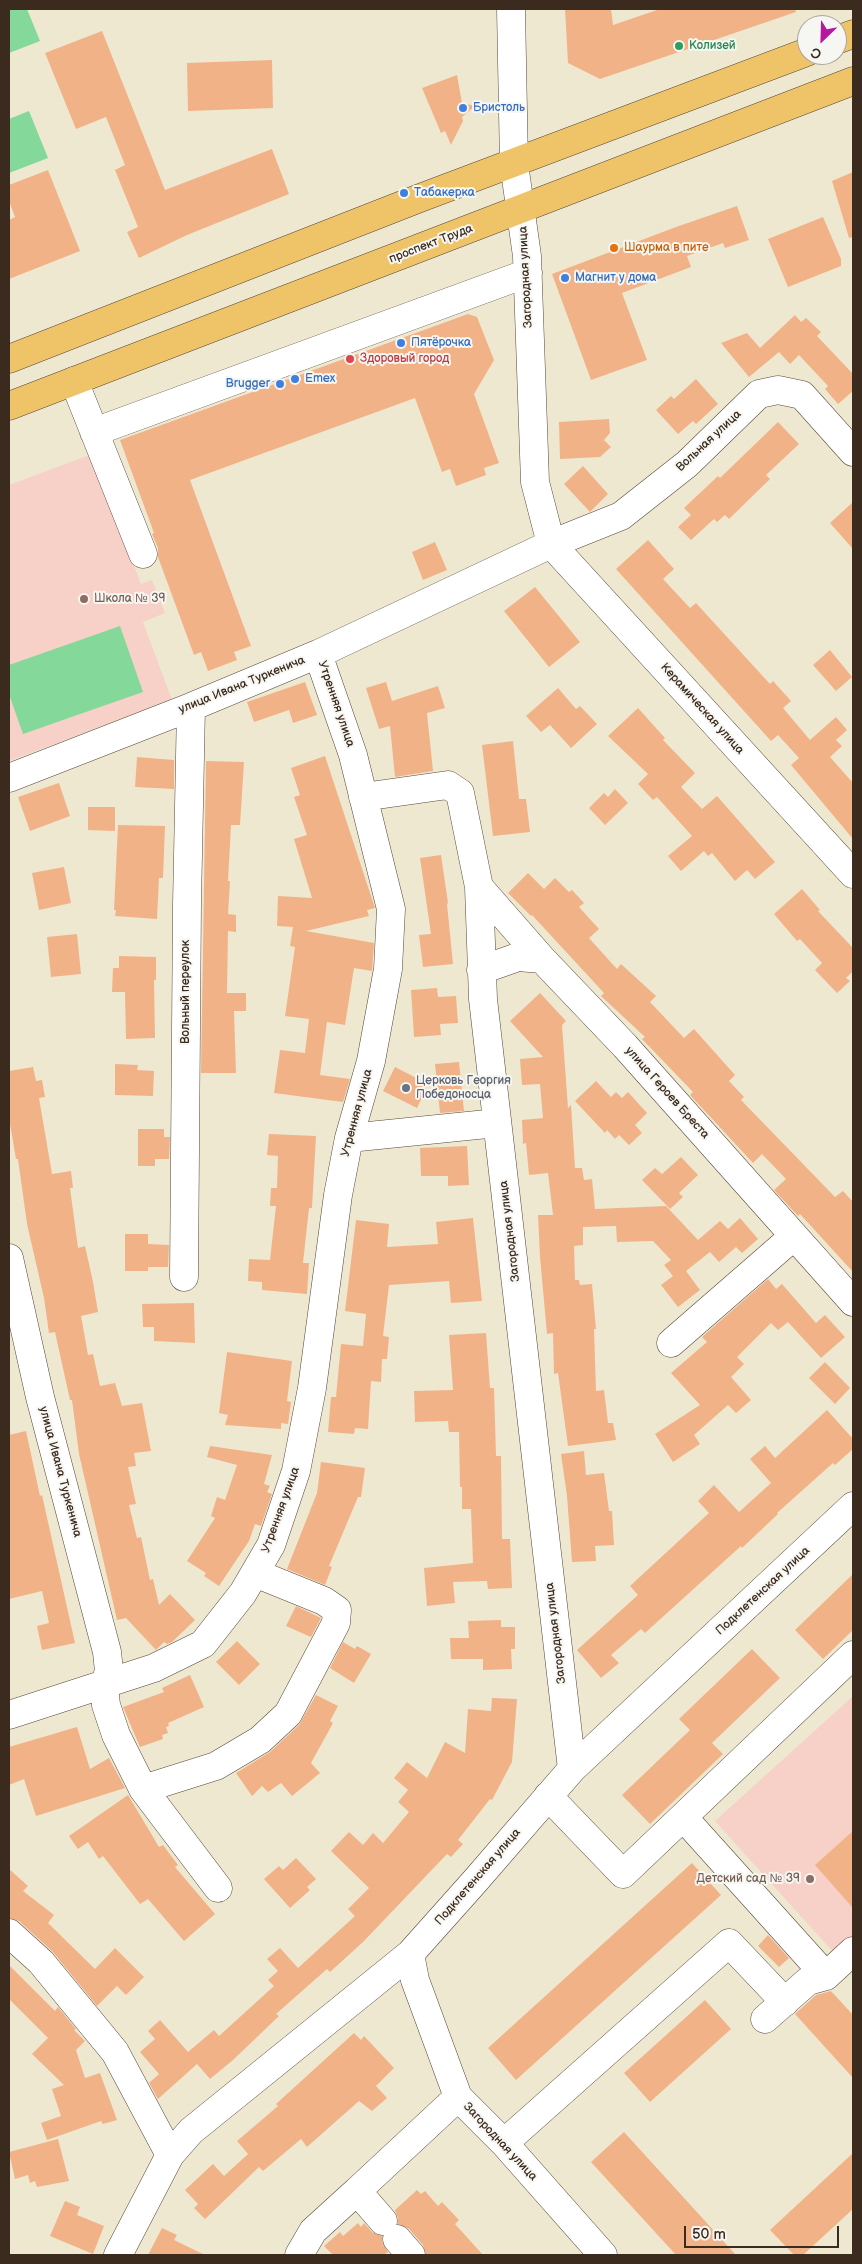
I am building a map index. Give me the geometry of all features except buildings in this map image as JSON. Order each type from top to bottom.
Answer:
[{"type":"main road","points":[[9,359],[411,202],[797,56]]},
{"type":"main road","name":"проспект Труда","points":[[9,406],[853,81]]},
{"type":"street","name":"Загородная улица","points":[[512,9],[514,164],[522,209],[528,273],[535,482],[551,544]]},
{"type":"street","points":[[94,432],[528,273]]},
{"type":"street","points":[[74,381],[143,554]]},
{"type":"street","name":"Вольная улица","points":[[551,544],[621,516],[686,464],[759,394],[778,390],[802,395],[853,452]]},
{"type":"street","name":"улица Ивана Туркенича","points":[[9,778],[191,707],[318,654],[551,544]]},
{"type":"street","name":"Керамическая улица","points":[[551,544],[853,874]]},
{"type":"street","name":"Утренняя улица","points":[[9,1715],[104,1686],[154,1668],[203,1644],[242,1593],[271,1545],[296,1471],[312,1388],[338,1195],[349,1138],[371,1061],[388,970],[392,909],[353,755],[318,654]]},
{"type":"street","name":"Вольный переулок","points":[[184,1277],[186,914],[191,707]]},
{"type":"street","name":"Загородная улица","points":[[363,798],[448,786],[460,793],[479,887],[481,970],[497,1123],[572,1769]]},
{"type":"street","name":"улица Героев Бреста","points":[[479,887],[542,959],[625,1046],[853,1302]]},
{"type":"street","points":[[481,970],[518,957],[542,959]]},
{"type":"street","points":[[349,1138],[497,1123]]},
{"type":"street","points":[[671,1344],[794,1236]]},
{"type":"street","name":"улица Ивана Туркенича","points":[[9,1258],[40,1397],[107,1652],[109,1671],[104,1686]]},
{"type":"street","name":"Подклетенская улица","points":[[118,2255],[170,2156],[191,2131],[410,1954],[572,1769],[853,1506]]},
{"type":"street","points":[[143,1789],[216,1766],[260,1740],[288,1714],[336,1624],[337,1610],[324,1601],[255,1572]]},
{"type":"street","points":[[548,1796],[623,1874],[853,1655]]},
{"type":"street","points":[[104,1686],[106,1705],[116,1735],[143,1789],[218,1888]]},
{"type":"street","points":[[683,1817],[826,1976]]},
{"type":"street","points":[[9,1933],[40,1962],[115,2052],[170,2156]]},
{"type":"street","points":[[504,2143],[729,1943],[775,2010],[808,1981],[826,1976],[853,1951]]},
{"type":"street","name":"Загородная улица","points":[[410,1954],[415,1980],[458,2096],[504,2143],[603,2255]]},
{"type":"street","points":[[300,2255],[313,2231],[458,2096]]},
{"type":"street","points":[[357,2191],[397,2238]]},
{"type":"shaded area","name":"Школа № 39","points":[[92,454],[141,584],[152,580],[165,613],[143,622],[172,700],[9,761],[9,485]]},
{"type":"shaded area","name":"Детский сад № 39","points":[[853,1696],[853,1937],[835,1954],[715,1821]]},
{"type":"green space","points":[[9,9],[27,9],[40,41],[9,53]]},
{"type":"green space","points":[[29,111],[48,158],[9,173],[9,119]]},
{"type":"green space","points":[[120,626],[143,692],[23,734],[9,694],[9,665]]},
{"type":"place","name":"Колизей","points":[[679,46]]},
{"type":"place","name":"Бристоль","points":[[463,108]]},
{"type":"place","name":"Табакерка","points":[[404,193]]},
{"type":"place","name":"Шаурма в пите","points":[[614,248]]},
{"type":"place","name":"Магнит у дома","points":[[565,278]]},
{"type":"place","name":"Пятёрочка","points":[[401,343]]},
{"type":"place","name":"Здоровый город","points":[[350,359]]},
{"type":"place","name":"Emex","points":[[295,379]]},
{"type":"place","name":"Brugger","points":[[280,384]]},
{"type":"place","name":"Школа № 39","points":[[84,599]]},
{"type":"place","name":"Церковь Георгия Победоносца","points":[[406,1088]]},
{"type":"place","name":"Детский сад № 39","points":[[810,1879]]}]
